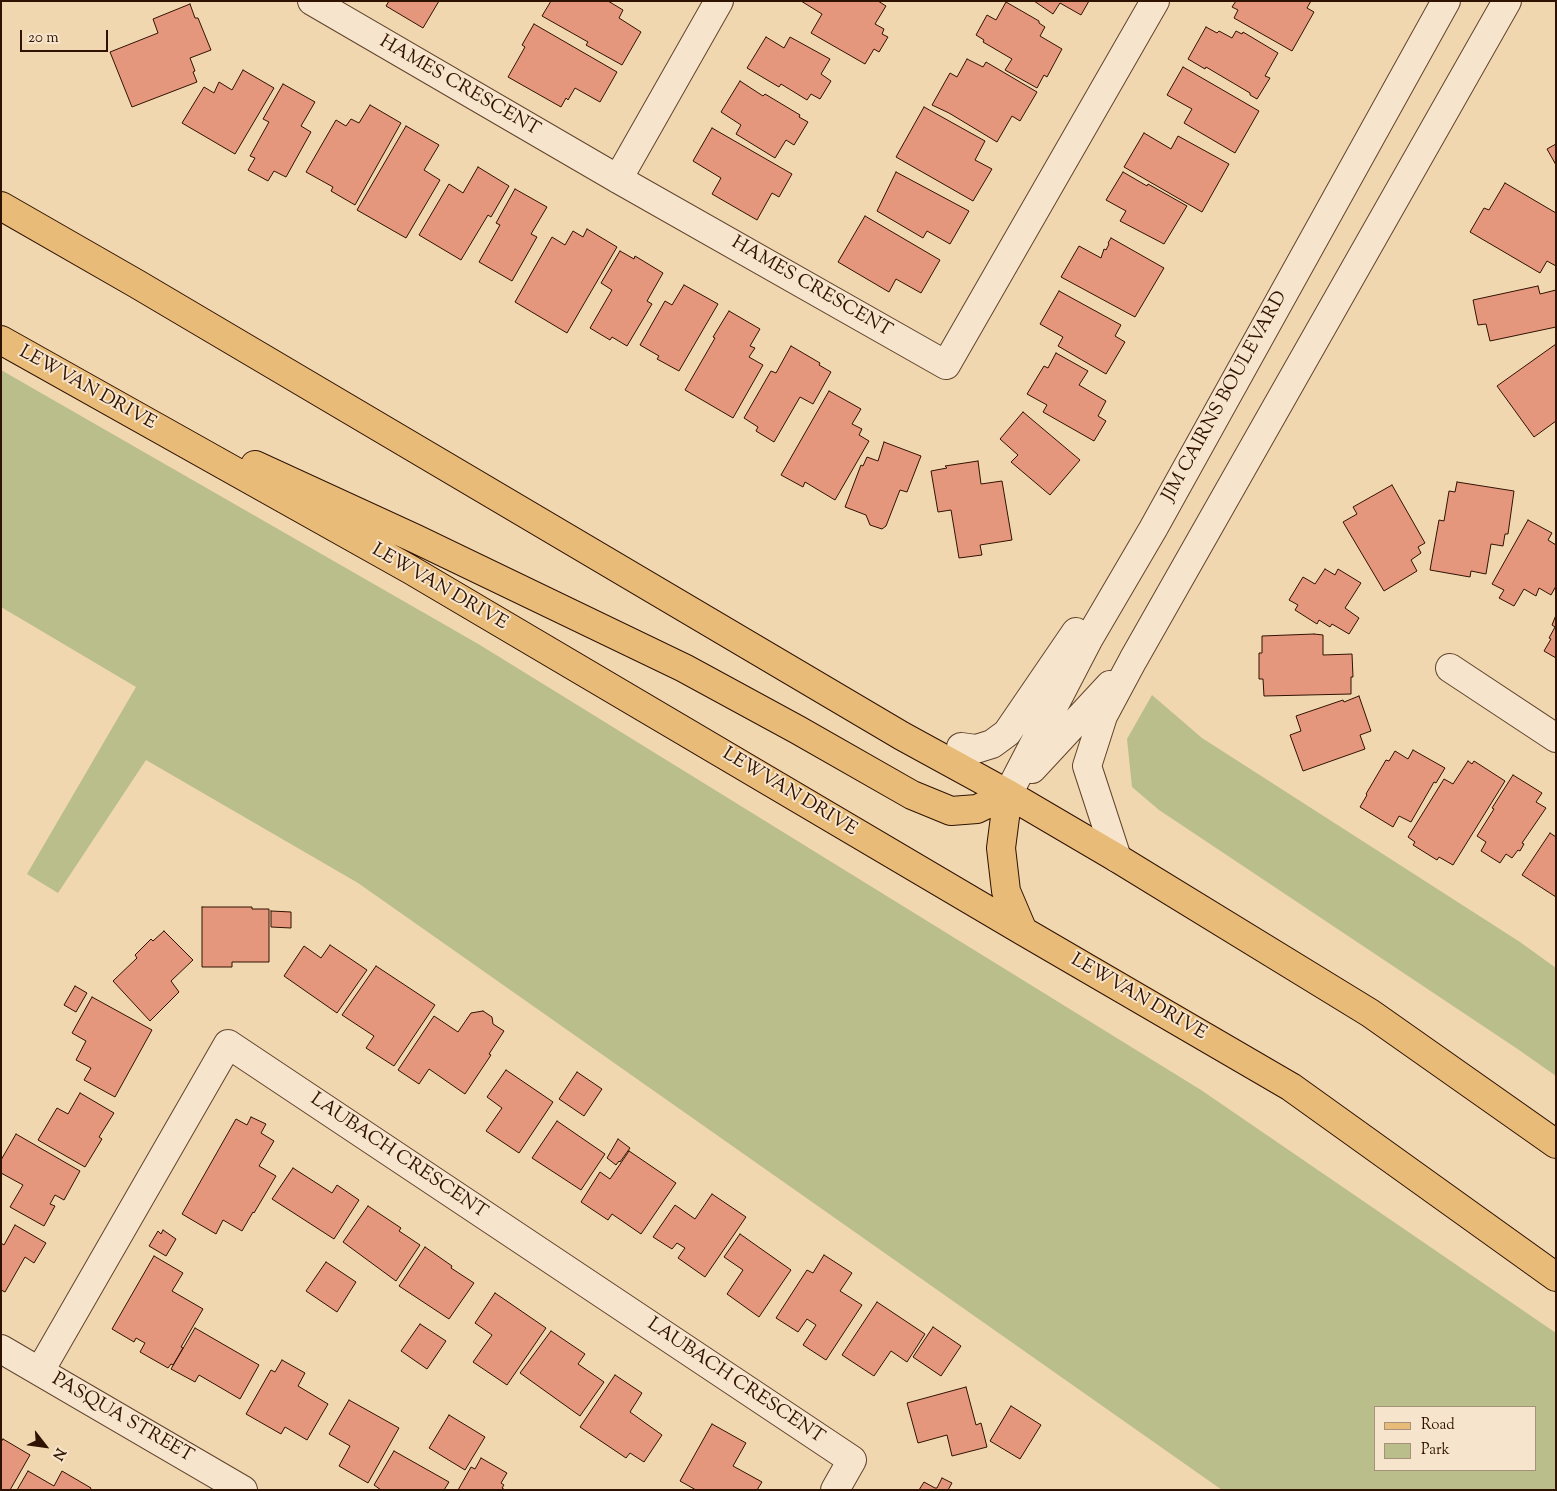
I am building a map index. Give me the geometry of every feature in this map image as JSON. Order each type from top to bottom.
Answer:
[{"type":"main road","points":[[1,206],[146,289],[902,736],[1008,794],[1117,858],[1370,1013],[1556,1144]]},
{"type":"main road","name":"LEWVAN DRIVE","points":[[1,340],[411,570],[1291,1087],[1556,1278]]},
{"type":"main road","points":[[57,373],[408,535],[684,668],[798,730],[912,796],[951,811],[977,809],[1008,794]]},
{"type":"main road","points":[[902,736],[961,747]]},
{"type":"main road","points":[[1008,794],[1001,848],[1006,891],[1023,931]]},
{"type":"street","name":"HAMES CRESCENT","points":[[312,1],[618,179],[946,365],[1155,1]]},
{"type":"street","points":[[618,179],[719,1]]},
{"type":"street","name":"JIM CAIRNS BOULEVARD","points":[[1008,794],[1088,640],[1153,529],[1446,1]]},
{"type":"street","points":[[1117,858],[1087,766],[1103,716],[1507,1]]},
{"type":"street","points":[[961,747],[976,749],[992,744],[1007,733],[1078,628],[1153,529]]},
{"type":"street","points":[[1008,794],[1133,660]]},
{"type":"street","points":[[1450,668],[1556,738]]},
{"type":"street","name":"LAUBACH CRESCENT","points":[[40,1371],[228,1044],[852,1460],[835,1490]]},
{"type":"street","name":"PASQUA STREET","points":[[1,1349],[243,1490]]},
{"type":"green space","points":[[1,370],[480,645],[1201,1090],[1556,1333],[1556,1490],[1222,1490],[358,883],[146,760],[58,893],[27,874],[136,687],[1,607]]},
{"type":"green space","points":[[1152,695],[1202,738],[1520,942],[1556,968],[1556,1076],[1159,810],[1132,787],[1127,739]]},
{"type":"building","points":[[389,1],[439,1],[423,28],[386,6]]},
{"type":"building","points":[[551,1],[608,1],[623,10],[619,18],[641,32],[622,65],[586,45],[588,42],[542,16]]},
{"type":"building","points":[[801,1],[878,1],[886,6],[875,24],[884,29],[882,34],[888,37],[879,52],[874,49],[865,64],[811,33],[822,14]]},
{"type":"building","points":[[1034,1],[1089,1],[1081,15],[1060,3],[1053,14]]},
{"type":"building","points":[[1236,1],[1311,1],[1307,8],[1314,12],[1292,51],[1234,18],[1238,10],[1232,7]]},
{"type":"building","points":[[1006,2],[1039,21],[1045,27],[1040,36],[1062,49],[1047,77],[1044,75],[1037,88],[1005,70],[1012,59],[983,42],[984,40],[976,35],[987,15],[996,20]]},
{"type":"building","points":[[190,4],[211,50],[190,58],[197,82],[132,107],[110,52],[158,33],[153,19]]},
{"type":"building","points":[[534,24],[617,72],[600,102],[575,88],[561,107],[508,77],[525,47],[522,45]]},
{"type":"building","points":[[1206,27],[1232,38],[1236,31],[1242,34],[1243,32],[1278,53],[1265,76],[1270,78],[1257,99],[1206,67],[1205,69],[1188,59]]},
{"type":"building","points":[[766,37],[784,48],[790,37],[830,59],[821,74],[831,81],[820,99],[811,94],[807,100],[781,84],[779,87],[747,68]]},
{"type":"building","points":[[967,59],[983,67],[986,62],[1037,92],[1020,121],[1012,116],[997,142],[932,105],[950,73],[957,77]]},
{"type":"building","points":[[1183,67],[1259,111],[1235,153],[1184,123],[1192,109],[1167,95]]},
{"type":"building","points":[[243,70],[274,88],[235,154],[182,123],[204,87],[214,93],[219,82],[232,90]]},
{"type":"building","points":[[740,81],[763,96],[765,94],[800,115],[799,117],[808,122],[794,145],[786,140],[775,158],[736,134],[741,125],[721,112]]},
{"type":"building","points":[[283,84],[315,102],[301,126],[311,132],[286,177],[274,171],[268,181],[248,170],[255,158],[250,156],[269,122],[263,119]]},
{"type":"building","points":[[370,105],[401,123],[355,205],[331,191],[333,187],[306,172],[336,120],[346,126],[351,119],[359,123]]},
{"type":"building","points":[[924,107],[985,141],[975,160],[992,169],[973,201],[896,157]]},
{"type":"building","points":[[406,126],[439,145],[424,170],[440,180],[406,238],[357,210]]},
{"type":"building","points":[[712,128],[792,174],[779,197],[772,193],[757,220],[712,194],[721,178],[693,161]]},
{"type":"building","points":[[1144,133],[1171,149],[1178,136],[1229,164],[1202,212],[1124,167]]},
{"type":"building","points":[[1556,144],[1556,165],[1547,149]]},
{"type":"building","points":[[478,167],[509,186],[491,217],[488,215],[461,260],[419,235],[449,184],[463,193]]},
{"type":"building","points":[[896,172],[969,211],[950,244],[927,231],[923,238],[877,211]]},
{"type":"building","points":[[1123,172],[1187,206],[1164,244],[1120,221],[1126,211],[1106,200]]},
{"type":"building","points":[[1505,183],[1556,213],[1556,266],[1547,261],[1540,273],[1470,232],[1484,208],[1489,210]]},
{"type":"building","points":[[515,189],[547,207],[531,234],[537,237],[512,281],[479,262],[500,225],[496,223]]},
{"type":"building","points":[[865,216],[940,260],[921,293],[896,279],[889,292],[838,262]]},
{"type":"building","points":[[587,229],[617,247],[567,333],[515,302],[552,237],[565,245],[573,231],[583,237]]},
{"type":"building","points":[[1111,238],[1164,268],[1135,317],[1061,277],[1079,246],[1101,258]]},
{"type":"building","points":[[620,251],[634,259],[635,256],[663,273],[647,301],[652,304],[627,346],[612,337],[610,340],[590,328],[612,290],[601,283]]},
{"type":"building","points":[[684,285],[718,304],[679,371],[657,359],[659,356],[640,345],[665,301],[672,305]]},
{"type":"building","points":[[1538,286],[1540,294],[1556,290],[1556,327],[1490,341],[1486,324],[1478,325],[1473,300]]},
{"type":"building","points":[[1059,291],[1121,325],[1115,336],[1125,342],[1106,374],[1058,346],[1063,337],[1040,324]]},
{"type":"building","points":[[729,311],[760,329],[750,346],[755,348],[749,357],[763,365],[733,418],[685,390]]},
{"type":"building","points":[[1556,344],[1556,421],[1534,437],[1497,386]]},
{"type":"building","points":[[791,346],[820,363],[819,365],[831,372],[813,404],[800,397],[774,442],[756,431],[758,427],[744,418],[771,371],[776,373]]},
{"type":"building","points":[[1056,353],[1088,371],[1079,385],[1106,401],[1098,416],[1106,421],[1094,441],[1043,412],[1047,405],[1027,394],[1044,366],[1048,368]]},
{"type":"building","points":[[829,391],[861,409],[852,424],[862,429],[859,435],[869,441],[835,500],[805,482],[803,487],[781,475]]},
{"type":"building","points":[[1023,412],[1080,460],[1050,495],[1011,462],[1018,455],[1000,439]]},
{"type":"building","points":[[884,442],[921,456],[907,492],[900,490],[886,526],[882,529],[870,525],[866,515],[845,507],[861,465],[863,466],[867,457],[878,461]]},
{"type":"building","points":[[978,461],[981,484],[1002,481],[1012,540],[980,545],[982,555],[959,558],[951,510],[938,512],[931,471],[947,468],[945,466]]},
{"type":"building","points":[[1457,482],[1514,491],[1508,534],[1505,534],[1503,546],[1491,544],[1486,574],[1471,571],[1470,577],[1430,570],[1439,520],[1444,521],[1449,491],[1455,492]]},
{"type":"building","points":[[1392,485],[1425,543],[1418,547],[1421,553],[1411,560],[1417,571],[1384,591],[1343,522],[1357,514],[1353,507]]},
{"type":"building","points":[[1528,520],[1552,533],[1548,540],[1556,545],[1556,586],[1551,595],[1539,588],[1536,596],[1524,589],[1514,606],[1499,598],[1504,590],[1492,584]]},
{"type":"building","points":[[1325,569],[1335,575],[1338,569],[1361,583],[1345,608],[1359,618],[1349,634],[1332,624],[1330,627],[1319,620],[1317,624],[1295,610],[1298,605],[1289,600],[1303,577],[1315,584]]},
{"type":"building","points":[[1556,615],[1556,658],[1544,651],[1555,627],[1552,625]]},
{"type":"building","points":[[1323,635],[1323,655],[1352,654],[1353,677],[1351,677],[1351,694],[1264,696],[1263,679],[1259,679],[1259,653],[1262,653],[1262,636]]},
{"type":"building","points":[[1359,696],[1371,731],[1360,735],[1365,749],[1303,771],[1290,735],[1301,731],[1296,716]]},
{"type":"building","points":[[1413,750],[1445,768],[1436,783],[1434,782],[1411,822],[1399,816],[1393,827],[1360,807],[1386,760],[1389,761],[1395,751],[1408,759]]},
{"type":"building","points":[[1468,761],[1472,764],[1474,761],[1505,781],[1453,865],[1439,857],[1437,860],[1413,845],[1415,842],[1408,837],[1444,779],[1453,784]]},
{"type":"building","points":[[1513,775],[1542,793],[1536,802],[1546,808],[1522,843],[1524,844],[1520,851],[1518,850],[1512,858],[1506,854],[1500,863],[1481,851],[1486,842],[1477,836]]},
{"type":"building","points":[[1550,833],[1556,837],[1556,897],[1522,875]]},
{"type":"building","points":[[202,907],[269,909],[269,962],[232,962],[232,967],[202,967]]},
{"type":"building","points":[[271,911],[291,912],[291,928],[271,927]]},
{"type":"building","points":[[164,931],[193,960],[171,981],[179,992],[150,1021],[113,981],[137,958],[135,955],[151,939],[153,941]]},
{"type":"building","points":[[330,945],[367,970],[337,1013],[284,976],[304,946],[321,958]]},
{"type":"building","points":[[376,966],[435,1005],[394,1066],[366,1048],[374,1036],[342,1015]]},
{"type":"building","points":[[75,986],[87,993],[76,1012],[64,1005]]},
{"type":"building","points":[[92,997],[152,1030],[115,1097],[84,1080],[91,1068],[76,1060],[86,1041],[72,1033]]},
{"type":"building","points":[[483,1011],[492,1017],[493,1024],[504,1031],[489,1054],[491,1055],[465,1094],[429,1069],[419,1084],[398,1070],[434,1016],[458,1032],[471,1013]]},
{"type":"building","points":[[506,1070],[553,1102],[519,1153],[486,1131],[502,1108],[487,1097]]},
{"type":"building","points":[[577,1072],[602,1089],[584,1116],[559,1099]]},
{"type":"building","points":[[80,1093],[114,1113],[99,1137],[102,1139],[85,1167],[38,1140],[57,1108],[68,1114]]},
{"type":"building","points":[[251,1117],[266,1124],[261,1133],[274,1141],[259,1166],[276,1176],[242,1231],[223,1220],[216,1234],[182,1214],[236,1119],[247,1125]]},
{"type":"building","points":[[557,1121],[605,1154],[581,1190],[532,1158]]},
{"type":"building","points":[[16,1134],[80,1171],[64,1200],[55,1195],[50,1204],[55,1206],[44,1226],[10,1207],[23,1185],[1,1173],[1,1160]]},
{"type":"building","points":[[618,1139],[630,1148],[616,1165],[607,1158]]},
{"type":"building","points":[[629,1151],[676,1183],[641,1234],[612,1214],[608,1220],[581,1202],[600,1172],[610,1179]]},
{"type":"building","points":[[293,1168],[332,1193],[337,1185],[359,1200],[334,1239],[272,1199]]},
{"type":"building","points":[[712,1194],[746,1217],[705,1277],[678,1258],[685,1248],[677,1243],[672,1249],[653,1237],[675,1205],[695,1219]]},
{"type":"building","points":[[368,1206],[401,1228],[399,1231],[420,1245],[396,1281],[343,1242]]},
{"type":"building","points":[[15,1225],[46,1243],[34,1263],[25,1257],[5,1292],[1,1290],[1,1243],[4,1245]]},
{"type":"building","points":[[163,1230],[176,1239],[166,1256],[149,1246],[158,1231],[161,1234]]},
{"type":"building","points":[[740,1234],[791,1270],[759,1317],[727,1294],[743,1270],[724,1257]]},
{"type":"building","points":[[425,1247],[452,1266],[451,1268],[474,1283],[449,1319],[399,1286]]},
{"type":"building","points":[[824,1255],[852,1273],[840,1291],[862,1305],[826,1360],[803,1345],[816,1325],[807,1319],[798,1332],[776,1318],[807,1270],[813,1273]]},
{"type":"building","points":[[154,1256],[183,1273],[172,1291],[203,1309],[173,1365],[171,1364],[168,1368],[140,1352],[145,1343],[136,1338],[134,1342],[112,1329]]},
{"type":"building","points":[[326,1262],[356,1282],[337,1312],[306,1291]]},
{"type":"building","points":[[495,1293],[546,1328],[507,1385],[473,1362],[492,1335],[475,1323]]},
{"type":"building","points":[[877,1302],[925,1334],[907,1362],[891,1351],[874,1376],[842,1355]]},
{"type":"building","points":[[420,1324],[446,1341],[427,1369],[401,1351]]},
{"type":"building","points":[[933,1327],[961,1346],[941,1376],[913,1357]]},
{"type":"building","points":[[195,1328],[259,1365],[240,1399],[199,1375],[195,1382],[171,1369]]},
{"type":"building","points":[[551,1331],[585,1354],[578,1364],[604,1382],[580,1416],[520,1373]]},
{"type":"building","points":[[282,1360],[305,1373],[298,1386],[328,1404],[307,1440],[285,1427],[281,1434],[246,1414],[271,1370],[275,1372]]},
{"type":"building","points":[[615,1375],[642,1393],[630,1412],[662,1435],[644,1462],[630,1453],[626,1458],[580,1427]]},
{"type":"building","points":[[966,1387],[976,1425],[981,1423],[987,1447],[952,1456],[947,1435],[918,1443],[907,1403]]},
{"type":"building","points":[[349,1400],[399,1428],[368,1483],[339,1466],[350,1446],[329,1434]]},
{"type":"building","points":[[1011,1406],[1041,1425],[1020,1459],[990,1441]]},
{"type":"building","points":[[449,1415],[485,1437],[465,1470],[429,1448]]},
{"type":"building","points":[[712,1424],[746,1443],[733,1466],[762,1482],[757,1490],[696,1490],[680,1481]]},
{"type":"building","points":[[3,1439],[30,1455],[10,1490],[1,1490],[1,1442]]},
{"type":"building","points":[[394,1451],[449,1482],[444,1490],[381,1490],[374,1485]]},
{"type":"building","points":[[481,1458],[507,1473],[501,1483],[504,1485],[502,1488],[505,1490],[458,1490],[471,1467],[475,1469]]},
{"type":"building","points":[[28,1471],[54,1486],[62,1471],[91,1488],[90,1490],[17,1490]]},
{"type":"building","points":[[942,1478],[952,1483],[948,1490],[919,1490],[924,1482],[937,1488]]}]
